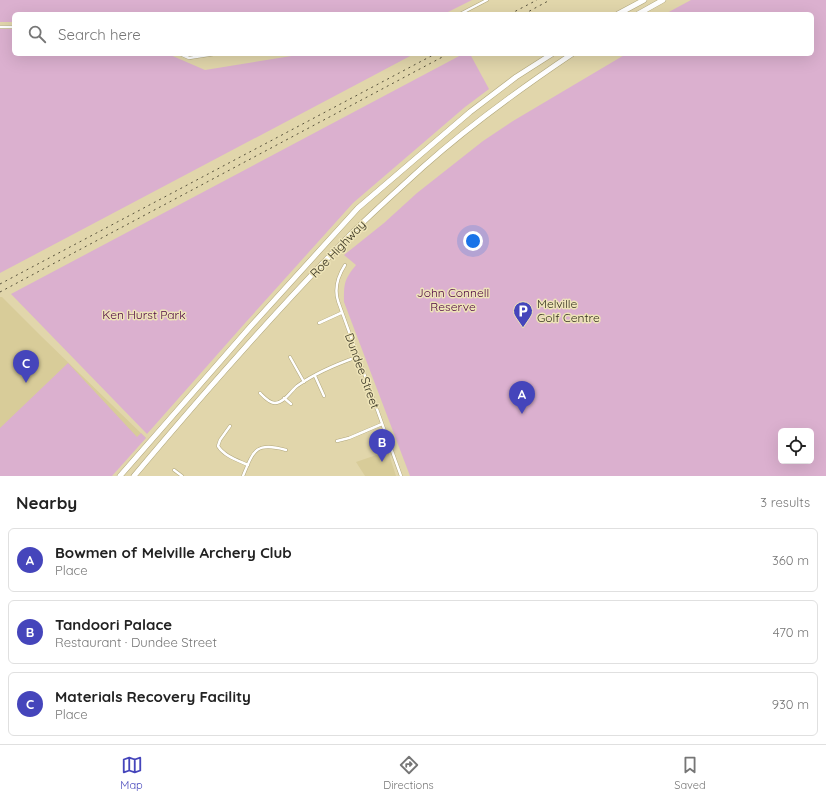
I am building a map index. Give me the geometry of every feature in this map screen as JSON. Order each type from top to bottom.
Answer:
[{"type":"highway","points":[[622,12],[644,0]]},
{"type":"highway","points":[[642,12],[663,0]]},
{"type":"highway","name":"Roe Highway","points":[[120,476],[251,326],[358,208],[470,112],[516,77],[549,56]]},
{"type":"highway","name":"Roe Highway","points":[[134,476],[261,331],[350,236],[443,150],[520,89],[569,56]]},
{"type":"street","points":[[464,12],[487,0]]},
{"type":"street","points":[[0,27],[12,27]]},
{"type":"street","points":[[184,56],[189,58],[202,56]]},
{"type":"street","name":"Dundee Street","points":[[345,264],[336,289],[336,297],[401,476]]},
{"type":"street","points":[[319,323],[341,313]]},
{"type":"street","points":[[290,357],[304,382]]},
{"type":"street","points":[[260,393],[271,402],[280,402],[293,389],[304,382],[332,367],[357,357]]},
{"type":"street","points":[[315,376],[324,396]]},
{"type":"street","points":[[284,398],[291,404]]},
{"type":"street","points":[[337,442],[382,424]]},
{"type":"street","points":[[230,426],[220,440],[218,446],[221,451],[228,456],[248,465]]},
{"type":"street","points":[[243,476],[252,456],[259,449],[272,447],[286,450]]},
{"type":"street","points":[[174,470],[182,476]]},
{"type":"shaded area","points":[[0,297],[2,297],[146,438],[0,476]]},
{"type":"shaded area","points":[[388,451],[396,476],[365,476],[356,462]]},
{"type":"green space","points":[[0,0],[472,0],[448,12],[12,12],[12,22],[0,22]]},
{"type":"green space","name":"John Connell Reserve","points":[[691,0],[826,0],[826,476],[410,476],[344,302],[346,282],[349,274],[356,265],[344,255],[384,223],[417,193],[483,141],[513,121],[623,56],[814,56],[814,12],[669,12]]},
{"type":"green space","points":[[0,29],[12,29],[12,56],[173,56],[205,70],[292,56],[410,56],[0,273]]},
{"type":"green space","name":"Ken Hurst Park","points":[[459,56],[471,56],[489,89],[465,107],[353,203],[147,434],[11,294]]},
{"type":"green space","points":[[68,363],[137,437],[141,433],[146,438],[112,476],[0,476],[0,428]]},
{"type":"railway","points":[[514,12],[537,0]]},
{"type":"railway","points":[[528,12],[550,0]]},
{"type":"railway","points":[[0,284],[431,56]]},
{"type":"railway","points":[[0,292],[444,56]]},
{"type":"place","name":"Melville Golf Centre","points":[[523,328]]},
{"type":"place","name":"Materials Recovery Facility","points":[[26,383]]},
{"type":"place","name":"Bowmen of Melville Archery Club","points":[[522,414]]},
{"type":"place","name":"Tandoori Palace","points":[[382,462]]}]
